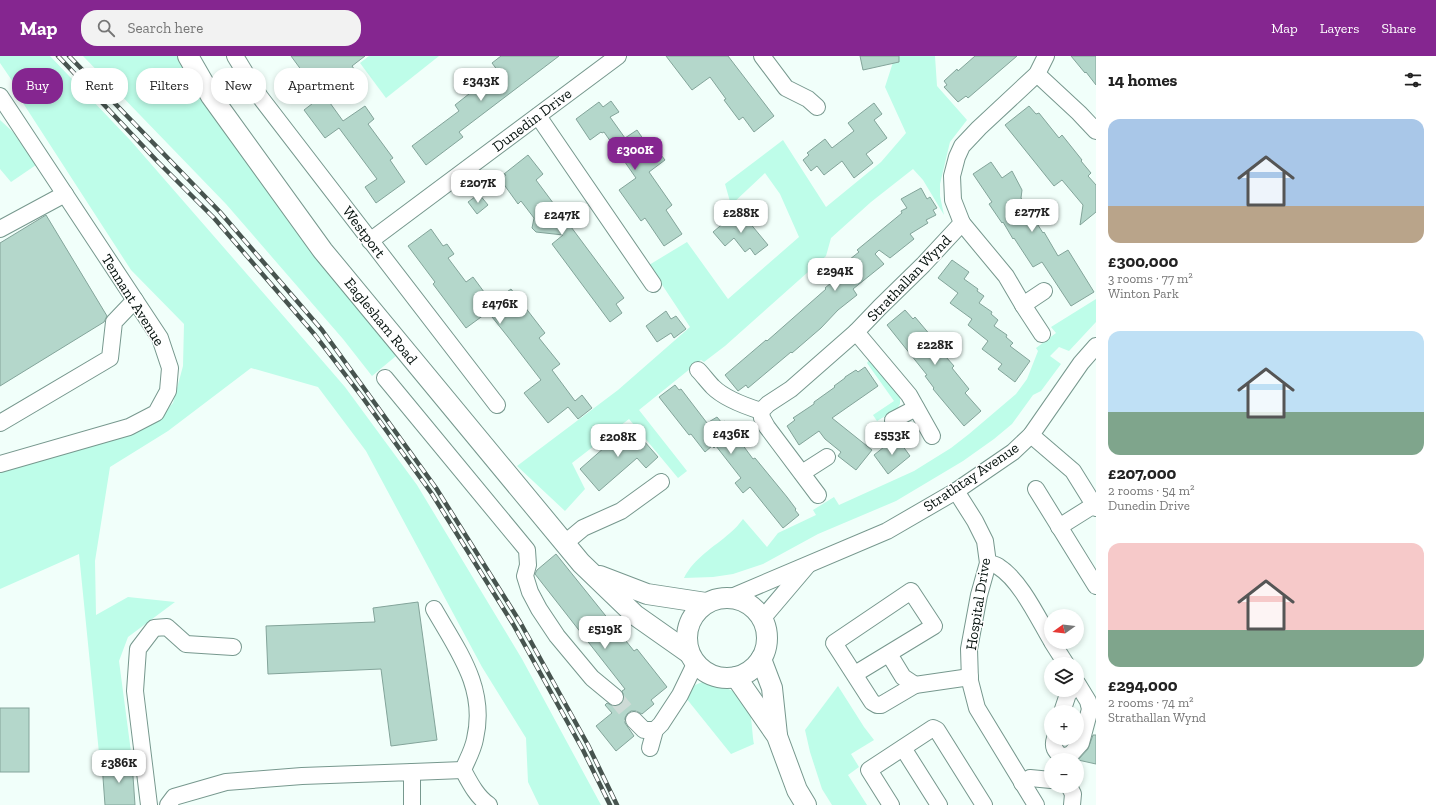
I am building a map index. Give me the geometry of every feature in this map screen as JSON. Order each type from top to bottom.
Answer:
[{"type":"main road","name":"Eaglesham Road","points":[[188,56],[211,96],[323,251],[581,563],[636,615],[692,658]]},
{"type":"main road","name":"Eaglesham Road","points":[[591,573],[647,594],[706,603]]},
{"type":"main road","points":[[729,598],[741,600],[757,611],[766,629],[767,639],[761,659],[750,670],[736,677],[725,678],[714,676],[704,671],[692,658],[686,642],[687,631],[690,620],[706,603],[718,599],[729,598]]},
{"type":"main road","points":[[761,659],[772,688],[777,736],[797,790],[806,805]]},
{"type":"main road","points":[[736,677],[777,736]]},
{"type":"street","name":"Westport","points":[[235,56],[260,97],[498,405]]},
{"type":"street","name":"Dunedin Drive","points":[[370,241],[618,56]]},
{"type":"street","points":[[762,56],[786,88],[808,99],[817,107]]},
{"type":"street","points":[[1046,56],[1037,74],[1096,131]]},
{"type":"street","name":"Strathallan Wynd","points":[[1037,74],[979,128],[962,146],[957,157],[952,176],[953,200],[962,223],[1006,276],[1022,306],[1042,334]]},
{"type":"street","name":"Tennant Avenue","points":[[0,96],[160,338],[170,368],[168,391],[156,413],[129,428],[0,464]]},
{"type":"street","points":[[538,116],[652,284]]},
{"type":"street","points":[[0,229],[65,194]]},
{"type":"street","name":"Strathallan Wynd","points":[[761,411],[768,404],[792,389],[856,332],[923,265],[962,223]]},
{"type":"street","points":[[1022,306],[1044,292]]},
{"type":"street","points":[[0,423],[110,358],[114,322],[135,300]]},
{"type":"street","name":"Strathallan Wynd","points":[[856,332],[909,396],[932,436]]},
{"type":"street","name":"Strathtay Avenue","points":[[729,598],[887,531],[956,491],[1013,452],[1031,435],[1081,362],[1096,346]]},
{"type":"street","points":[[698,370],[713,387],[722,394],[748,407],[761,411],[762,418],[767,427],[818,495]]},
{"type":"street","points":[[385,378],[526,550],[528,565],[525,576],[530,592],[539,609],[557,636],[592,678],[615,697]]},
{"type":"street","points":[[893,420],[916,408]]},
{"type":"street","points":[[1031,435],[1073,472],[1095,506],[1059,527]]},
{"type":"street","points":[[802,473],[827,457]]},
{"type":"street","points":[[565,543],[583,528],[621,511],[661,482]]},
{"type":"street","points":[[1036,489],[1096,586]]},
{"type":"street","name":"Hospital Drive","points":[[956,491],[975,521],[985,541],[988,563],[979,595],[969,649],[970,676],[978,708],[1036,805]]},
{"type":"street","name":"Strathtay Avenue","points":[[762,619],[810,563]]},
{"type":"street","points":[[988,563],[998,566],[1009,575],[1022,592],[1044,628]]},
{"type":"street","points":[[855,674],[934,626],[911,591],[834,642],[872,702],[877,705],[881,705],[915,685],[970,676]]},
{"type":"street","points":[[434,609],[467,666],[478,702],[478,719],[475,740],[463,770]]},
{"type":"street","points":[[149,805],[135,691],[138,649],[154,628],[167,627],[186,644],[234,647]]},
{"type":"street","points":[[889,654],[903,677],[915,685]]},
{"type":"street","points":[[650,748],[655,730],[662,724],[680,695],[692,658]]},
{"type":"street","points":[[1084,696],[1088,701],[1090,709],[1084,732]]},
{"type":"street","points":[[634,720],[644,730],[655,730]]},
{"type":"street","points":[[891,805],[869,770],[933,728],[937,730],[984,805]]},
{"type":"street","points":[[1053,745],[1055,751],[1062,757],[1071,754],[1079,745]]},
{"type":"street","points":[[903,748],[939,805]]},
{"type":"street","points":[[168,805],[174,797],[226,782],[302,776],[463,770]]},
{"type":"street","points":[[463,770],[473,788],[484,802],[489,805]]},
{"type":"street","points":[[412,772],[412,805]]},
{"type":"street","points":[[1022,783],[1030,778],[1044,779]]},
{"type":"street","points":[[1072,793],[1072,805]]},
{"type":"green space","points":[[0,56],[50,56],[61,68],[12,68],[12,81],[0,63]]},
{"type":"green space","points":[[83,56],[177,56],[184,68],[136,68],[136,104],[203,104],[203,98],[291,225],[396,356],[372,376],[343,339],[226,204],[128,103],[128,68],[95,68]]},
{"type":"green space","points":[[369,56],[439,56],[386,98],[368,74],[368,68],[364,68],[360,63]]},
{"type":"green space","points":[[895,56],[935,56],[937,86],[967,120],[950,142],[940,184],[940,196],[944,215],[923,180],[913,169],[871,202],[831,238],[826,256],[725,346],[704,362],[701,360],[639,410],[687,471],[678,478],[629,419],[572,463],[585,489],[565,511],[517,466],[618,390],[690,327],[649,265],[687,242],[728,299],[799,237],[780,194],[765,173],[731,205],[725,184],[783,140],[826,207],[881,162],[906,133],[885,87]]},
{"type":"green space","points":[[63,70],[71,78],[71,104],[96,104],[131,141],[345,387],[417,485],[522,659],[601,805],[539,805],[528,782],[526,738],[482,667],[366,451],[318,387],[251,368],[168,431],[110,467],[95,561],[96,615],[128,597],[175,602],[128,637],[119,661],[131,752],[99,753],[79,554],[0,589],[0,468],[154,423],[173,403],[183,366],[184,324],[131,270],[24,104],[63,104]]},
{"type":"green space","points":[[0,120],[13,132],[36,165],[11,182],[0,169]]},
{"type":"green space","points":[[1096,299],[1096,322],[1069,351],[1059,347],[1050,356],[1061,364],[1041,391],[1033,395],[1012,424],[963,461],[896,501],[818,534],[763,564],[733,574],[713,577],[684,578],[693,564],[732,531],[743,519],[767,547],[778,533],[816,515],[813,510],[834,497],[839,505],[914,471],[951,448],[1016,394],[1027,379],[1038,351],[1036,348],[1056,333],[1051,327]]},
{"type":"green space","points":[[870,359],[900,397],[900,404],[897,409],[877,421],[873,415],[894,401],[867,363]]},
{"type":"green space","points":[[705,681],[730,689],[745,701],[750,713],[754,744],[731,754],[686,698],[695,685]]},
{"type":"green space","points":[[838,686],[874,740],[851,754],[859,767],[848,775],[867,805],[832,805],[822,789],[810,752],[805,730]]},
{"type":"building","points":[[291,56],[365,56],[352,66],[353,68],[300,68]]},
{"type":"building","points":[[501,56],[559,56],[459,132],[463,137],[426,165],[412,146],[459,111],[455,105],[498,71],[492,63]]},
{"type":"building","points":[[666,56],[728,56],[774,116],[754,132],[743,117],[739,120],[724,100],[726,99],[710,77],[692,90]]},
{"type":"building","points":[[860,56],[899,56],[899,62],[863,70]]},
{"type":"building","points":[[975,56],[1017,56],[968,98],[966,96],[958,102],[944,87],[947,85],[944,81]]},
{"type":"building","points":[[1071,56],[1096,56],[1096,85],[1086,72],[1085,73]]},
{"type":"building","points":[[611,101],[619,112],[610,117],[625,138],[637,130],[650,149],[654,146],[665,160],[649,172],[672,205],[666,210],[682,234],[664,246],[645,218],[641,221],[619,190],[636,178],[604,132],[601,132],[590,140],[576,119],[599,102],[603,107]]},
{"type":"building","points":[[874,103],[882,114],[874,120],[887,138],[866,154],[873,163],[854,178],[842,161],[824,175],[817,166],[811,171],[803,160],[809,155],[807,153],[825,139],[832,148],[854,131],[848,123]]},
{"type":"building","points":[[312,104],[331,104],[343,121],[365,106],[374,119],[368,124],[393,158],[390,160],[405,182],[376,203],[365,187],[377,179],[339,128],[325,138],[304,110]]},
{"type":"building","points":[[1029,106],[1036,114],[1039,113],[1059,138],[1062,135],[1091,173],[1088,176],[1096,185],[1096,212],[1080,225],[1083,205],[1062,180],[1054,186],[1005,125]]},
{"type":"building","points":[[528,155],[543,174],[536,180],[624,298],[616,304],[622,313],[610,322],[552,244],[563,235],[536,232],[532,228],[534,218],[521,201],[518,204],[500,179]]},
{"type":"building","points":[[991,162],[1002,178],[1012,171],[1022,190],[1021,198],[1058,256],[1068,250],[1094,292],[1071,306],[1042,262],[1033,267],[989,204],[992,202],[973,174]]},
{"type":"building","points":[[921,188],[927,199],[930,197],[937,208],[933,210],[936,215],[926,220],[928,223],[910,234],[914,239],[890,258],[879,250],[875,254],[884,264],[853,289],[857,295],[838,310],[821,328],[792,353],[791,352],[748,388],[746,385],[738,391],[725,375],[766,340],[767,341],[844,272],[840,267],[859,252],[857,250],[902,213],[901,211],[907,208],[901,199]]},
{"type":"building","points":[[479,194],[488,205],[477,214],[468,202]]},
{"type":"building","points":[[739,210],[768,245],[755,255],[750,248],[745,252],[734,238],[725,246],[713,232]]},
{"type":"building","points":[[46,215],[107,316],[104,322],[0,386],[0,243]]},
{"type":"building","points":[[431,229],[443,246],[447,244],[454,254],[448,258],[466,282],[473,277],[493,302],[511,289],[545,333],[539,338],[560,364],[552,370],[575,401],[582,395],[592,408],[578,419],[568,407],[548,423],[524,393],[541,380],[508,337],[488,312],[466,328],[433,284],[435,282],[408,246]]},
{"type":"building","points":[[952,260],[969,272],[964,279],[978,289],[977,291],[984,296],[979,303],[992,312],[991,314],[998,320],[994,326],[1007,335],[1006,337],[1013,343],[1010,346],[1030,361],[1015,382],[998,369],[1002,364],[982,349],[988,341],[968,325],[972,319],[950,303],[958,293],[938,278]]},
{"type":"building","points":[[905,310],[913,319],[915,317],[947,355],[946,357],[954,366],[952,368],[969,389],[965,393],[981,411],[964,426],[933,389],[934,388],[925,376],[927,375],[887,325]]},
{"type":"building","points":[[666,311],[671,319],[676,316],[686,329],[674,338],[671,333],[657,342],[646,326]]},
{"type":"building","points":[[865,367],[878,386],[832,418],[872,450],[856,470],[838,456],[841,452],[825,439],[819,431],[799,445],[787,426],[795,420],[793,418],[814,404],[814,402],[835,387],[834,386],[845,377],[856,370],[858,372]]},
{"type":"building","points":[[675,385],[679,390],[681,389],[707,423],[717,417],[722,423],[725,421],[753,459],[755,458],[787,497],[799,515],[783,528],[750,487],[743,493],[735,483],[741,478],[716,446],[714,448],[712,446],[705,452],[691,434],[689,435],[659,397]]},
{"type":"building","points":[[630,425],[658,457],[646,468],[637,458],[599,491],[580,469]]},
{"type":"building","points":[[894,439],[900,447],[902,445],[910,456],[888,474],[874,455]]},
{"type":"building","points":[[556,554],[634,651],[637,649],[667,687],[651,700],[654,704],[642,714],[636,711],[631,711],[627,714],[625,723],[634,736],[616,751],[596,726],[612,713],[605,705],[607,703],[613,706],[618,706],[623,703],[624,698],[622,691],[625,689],[535,574],[537,570]]},
{"type":"building","points":[[418,602],[437,740],[391,746],[381,669],[268,674],[266,626],[375,622],[373,608]]},
{"type":"building","points":[[0,708],[29,708],[29,772],[0,772]]},
{"type":"building","points":[[1093,735],[1096,735],[1096,764],[1084,761],[1084,753],[1088,749]]},
{"type":"building","points":[[132,762],[135,805],[105,805],[102,764]]},
{"type":"tunnel","points":[[615,697],[634,720]]},
{"type":"railway","points":[[58,56],[158,162],[214,218],[315,335],[363,398],[432,494],[513,624],[583,750],[610,805]]},
{"type":"railway","points":[[69,56],[220,212],[322,330],[436,488],[520,622],[588,745],[617,805]]}]
